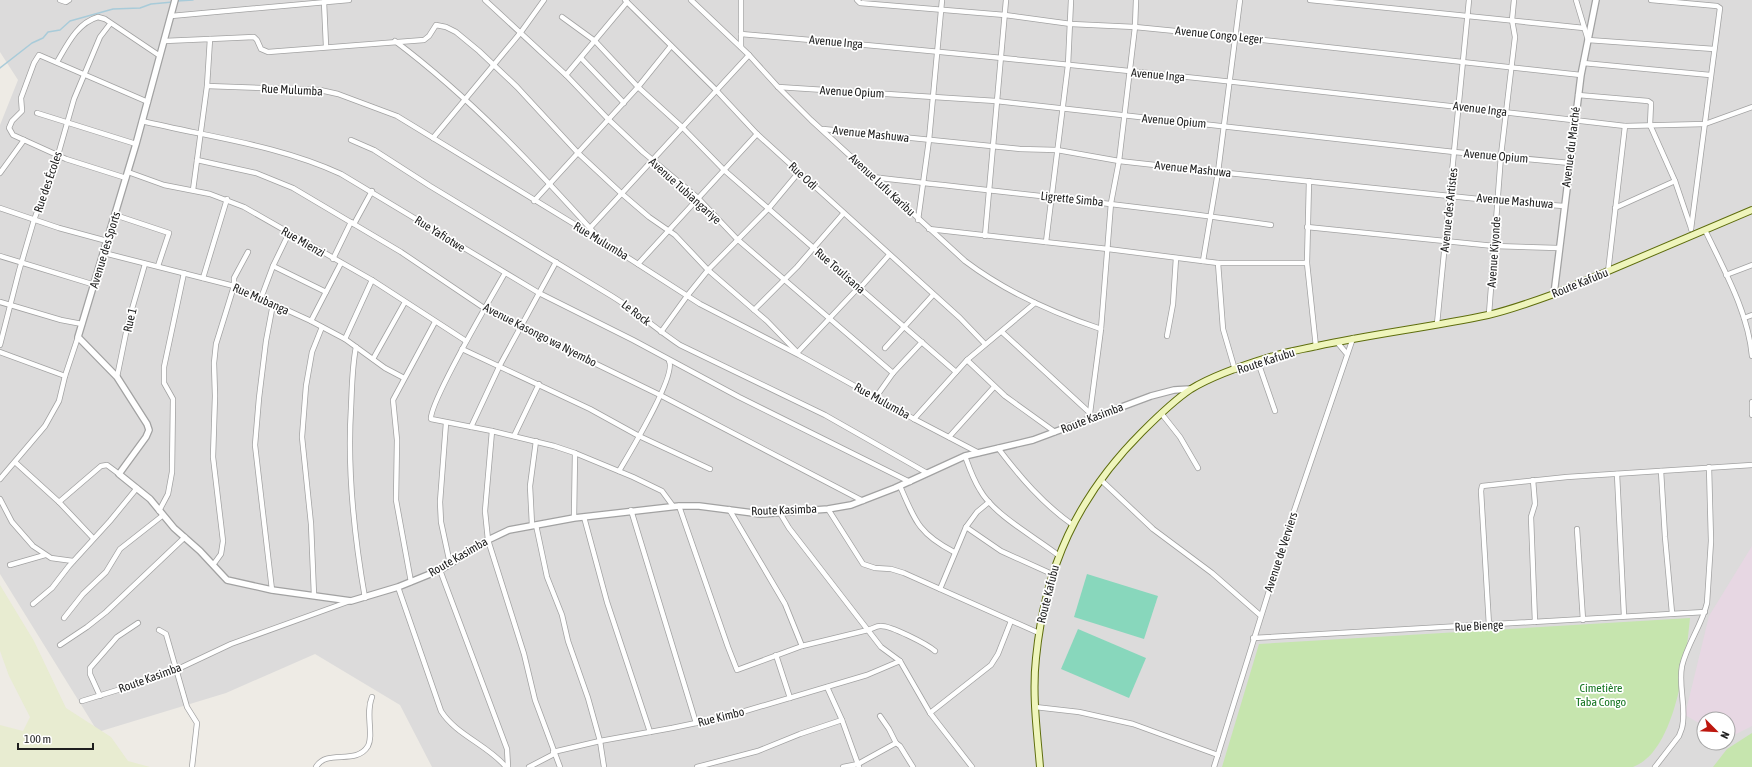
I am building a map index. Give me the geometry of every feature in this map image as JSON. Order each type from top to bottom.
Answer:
[{"type":"main road","name":"Route Kafubu","points":[[1040,767],[1035,707],[1036,659],[1043,608],[1058,555],[1086,502],[1101,480],[1126,449],[1160,413],[1191,389],[1235,370],[1279,354],[1353,338],[1489,314],[1554,294],[1608,272],[1692,232],[1705,230],[1752,210]]},
{"type":"street","points":[[60,0],[66,2],[69,0]]},
{"type":"street","points":[[171,16],[349,0]]},
{"type":"street","name":"Avenue Tubiangariye","points":[[485,0],[566,75],[608,119],[652,160],[698,198],[737,239],[893,374]]},
{"type":"street","points":[[433,138],[521,32],[544,0]]},
{"type":"street","name":"Avenue Lufu Karibu","points":[[691,0],[750,55],[778,87],[918,220],[981,273],[1060,315],[1101,329]]},
{"type":"street","points":[[741,0],[741,47]]},
{"type":"street","name":"Avenue Congo Leger","points":[[857,0],[860,3],[1005,15],[1071,24],[1135,27],[1236,36],[1581,75]]},
{"type":"street","points":[[918,220],[929,140],[942,0]]},
{"type":"street","points":[[985,236],[1006,0]]},
{"type":"street","points":[[1046,242],[1068,64],[1071,0]]},
{"type":"street","points":[[1090,415],[1101,329],[1111,203],[1119,161],[1135,27],[1136,0]]},
{"type":"street","points":[[1203,262],[1218,172],[1222,125],[1230,82],[1240,0]]},
{"type":"street","points":[[1310,0],[1584,28]]},
{"type":"street","name":"Avenue des Artistes","points":[[1437,324],[1470,0]]},
{"type":"street","name":"Avenue Kiyonde","points":[[1489,314],[1501,155],[1515,37],[1512,20],[1514,0]]},
{"type":"street","points":[[1576,0],[1588,40],[1714,49]]},
{"type":"street","name":"Avenue du Marché","points":[[1554,294],[1558,248],[1570,163],[1574,120],[1583,63],[1596,0]]},
{"type":"street","points":[[1651,0],[1720,8],[1710,75],[1692,232]]},
{"type":"street","points":[[566,75],[626,1]]},
{"type":"street","name":"Rue Odi","points":[[626,1],[716,90],[756,134],[985,344]]},
{"type":"street","name":"Avenue des Sports","points":[[0,479],[45,426],[59,401],[65,376],[95,285],[127,175],[175,2]]},
{"type":"street","points":[[324,2],[326,46]]},
{"type":"street","points":[[148,102],[57,62],[72,36],[91,19],[101,17],[160,56]]},
{"type":"street","name":"Rue Toulisana","points":[[562,17],[595,41],[638,88],[682,127],[724,170],[956,372]]},
{"type":"street","name":"Rue des Écoles","points":[[0,345],[21,263],[34,220],[58,155],[84,75],[100,37],[110,24]]},
{"type":"street","points":[[164,41],[254,37],[257,40],[261,50],[268,52],[326,46],[424,40],[429,36],[436,25],[441,25],[456,32],[493,64],[578,152],[621,193],[668,230],[708,270],[754,310],[798,354],[829,318],[889,255]]},
{"type":"street","name":"Avenue Inga","points":[[741,34],[1068,64],[1129,72],[1625,126],[1705,124],[1752,107]]},
{"type":"street","points":[[193,190],[207,86],[210,39]]},
{"type":"street","points":[[395,41],[437,73],[465,98],[602,241]]},
{"type":"street","points":[[534,201],[638,88],[671,46]]},
{"type":"street","name":"Rue Mienzi","points":[[57,62],[39,55],[34,63],[20,101],[22,111],[12,121],[9,128],[13,135],[58,155],[164,185],[193,190],[227,199],[244,207],[341,264],[372,280],[466,341]]},
{"type":"street","points":[[590,228],[750,55]]},
{"type":"street","points":[[581,58],[624,103]]},
{"type":"street","points":[[1583,63],[1710,75]]},
{"type":"street","name":"Rue Mulumba","points":[[207,86],[320,90],[338,94],[397,116],[534,201],[602,241],[700,304],[798,354],[914,419],[979,452]]},
{"type":"street","name":"Avenue Opium","points":[[778,87],[996,101],[1454,152],[1501,155],[1570,163]]},
{"type":"street","points":[[1578,95],[1648,101],[1651,104],[1650,125],[1674,181],[1692,232]]},
{"type":"street","points":[[36,113],[67,124],[136,144]]},
{"type":"street","name":"Rue Yafiotwe","points":[[142,121],[268,150],[321,166],[341,174],[539,293],[633,340],[669,361],[910,482]]},
{"type":"street","points":[[1608,272],[1625,126]]},
{"type":"street","name":"Avenue Mashuwa","points":[[823,129],[992,147],[1057,150],[1119,161],[1218,172],[1498,201],[1564,206]]},
{"type":"street","points":[[638,264],[756,134]]},
{"type":"street","points":[[0,173],[24,140]]},
{"type":"street","name":"Le Rock","points":[[351,140],[374,150],[633,309],[661,332],[680,345],[825,415],[927,474]]},
{"type":"street","name":"Avenue Kasongo wa Nyembo","points":[[197,160],[256,173],[293,188],[401,252],[484,308],[660,395],[863,501]]},
{"type":"street","points":[[661,332],[708,270],[769,208],[798,172]]},
{"type":"street","name":"Ligrette Simba","points":[[873,177],[989,191],[1111,203],[1271,225]]},
{"type":"street","points":[[1308,181],[1307,263],[1316,346]]},
{"type":"street","points":[[1615,208],[1674,181]]},
{"type":"street","points":[[333,259],[372,192]]},
{"type":"street","points":[[203,278],[227,199]]},
{"type":"street","points":[[0,208],[34,220],[107,241]]},
{"type":"street","points":[[754,310],[783,279],[797,267],[843,214]]},
{"type":"street","points":[[115,215],[169,233],[158,266]]},
{"type":"street","points":[[1307,227],[1494,246],[1558,248]]},
{"type":"street","points":[[929,229],[1108,249],[1203,262],[1307,263]]},
{"type":"street","points":[[1705,230],[1744,318],[1752,356]]},
{"type":"street","points":[[261,298],[273,266],[289,233]]},
{"type":"street","points":[[213,565],[221,554],[223,541],[213,457],[215,396],[214,363],[216,344],[234,286],[234,278],[248,252]]},
{"type":"street","name":"Rue Mubanga","points":[[104,253],[234,286],[311,321],[345,339],[373,359],[404,378]]},
{"type":"street","points":[[0,256],[95,285]]},
{"type":"street","points":[[1167,336],[1173,304],[1176,258]]},
{"type":"street","points":[[471,427],[500,365],[556,262]]},
{"type":"street","points":[[1218,263],[1223,329],[1235,370]]},
{"type":"street","name":"Rue 1","points":[[117,377],[128,323],[146,264]]},
{"type":"street","points":[[311,321],[341,264]]},
{"type":"street","points":[[1726,275],[1752,265]]},
{"type":"street","points":[[273,266],[326,292]]},
{"type":"street","points":[[64,618],[83,594],[106,572],[120,549],[161,513],[168,494],[172,472],[173,399],[164,383],[164,367],[184,273]]},
{"type":"street","points":[[505,273],[466,341],[433,408],[431,417],[434,420],[536,441],[576,453],[662,491],[676,506],[737,670],[802,646],[868,630],[878,626],[886,627],[912,638],[935,651]]},
{"type":"street","points":[[345,339],[372,280]]},
{"type":"street","points":[[885,348],[906,327],[933,295]]},
{"type":"street","points":[[0,302],[82,324]]},
{"type":"street","points":[[373,359],[405,302]]},
{"type":"street","points":[[914,419],[967,360],[1035,303]]},
{"type":"street","points":[[272,590],[256,445],[259,398],[274,304]]},
{"type":"street","points":[[1744,318],[1752,315]]},
{"type":"street","points":[[411,582],[396,500],[395,482],[397,440],[394,400],[404,378],[435,322]]},
{"type":"street","points":[[314,595],[311,524],[302,437],[306,386],[312,352],[322,327]]},
{"type":"street","points":[[1002,332],[1090,415]]},
{"type":"street","points":[[78,337],[117,377],[147,424],[149,430],[146,437],[119,474]]},
{"type":"street","name":"Avenue de Verviers","points":[[1214,767],[1260,615],[1353,338]]},
{"type":"street","points":[[876,397],[893,374],[922,342]]},
{"type":"street","points":[[1337,342],[1347,354]]},
{"type":"street","points":[[356,347],[352,382],[349,472],[355,543],[365,598]]},
{"type":"street","points":[[462,349],[500,365],[590,409],[639,436],[710,469]]},
{"type":"street","points":[[0,352],[65,376]]},
{"type":"street","points":[[967,360],[994,386],[1055,432]]},
{"type":"street","points":[[619,471],[660,395],[670,367],[669,361]]},
{"type":"street","points":[[1258,362],[1275,411]]},
{"type":"street","points":[[514,436],[539,384]]},
{"type":"street","points":[[949,437],[994,386]]},
{"type":"street","name":"Route Kasimba","points":[[82,701],[176,670],[229,645],[351,601],[365,598],[411,582],[440,570],[488,540],[509,530],[574,518],[631,510],[676,506],[761,514],[828,509],[863,501],[910,482],[965,456],[1033,440],[1055,432],[1090,415],[1151,396],[1174,390],[1191,389]]},
{"type":"street","points":[[1752,402],[1752,415]]},
{"type":"street","points":[[1160,413],[1180,437],[1198,468]]},
{"type":"street","points":[[446,423],[440,502],[441,522],[450,564]]},
{"type":"street","points":[[492,431],[485,511],[488,540],[524,654],[535,700],[560,767]]},
{"type":"street","points":[[536,441],[530,492],[534,525],[547,577],[562,615],[600,741],[604,767]]},
{"type":"street","points":[[998,448],[1037,496],[1054,512],[1073,525]]},
{"type":"street","points":[[574,518],[576,453]]},
{"type":"street","points":[[965,456],[980,491],[989,502],[1010,520],[1058,555]]},
{"type":"street","points":[[15,462],[59,502],[93,538]]},
{"type":"street","name":"Route Kasimba","points":[[59,502],[101,466],[107,465],[150,499],[161,513],[227,580],[272,590],[351,601]]},
{"type":"street","points":[[1489,625],[1482,486],[1533,480],[1752,465]]},
{"type":"street","points":[[1655,767],[1679,736],[1682,728],[1682,666],[1705,612],[1711,556],[1709,467]]},
{"type":"street","points":[[1661,471],[1672,613]]},
{"type":"street","points":[[1617,474],[1624,616]]},
{"type":"street","points":[[1101,480],[1153,529],[1212,573],[1260,615]]},
{"type":"street","points":[[1533,480],[1535,504],[1531,517],[1535,622]]},
{"type":"street","points":[[900,486],[921,530],[930,539],[954,552]]},
{"type":"street","points":[[33,604],[52,588],[73,561],[110,521],[137,488]]},
{"type":"street","points":[[0,499],[12,522],[33,546],[51,558],[73,561]]},
{"type":"street","points":[[940,589],[954,552],[966,527],[977,512],[989,502]]},
{"type":"street","points":[[828,509],[864,564],[869,567],[891,569],[1039,633]]},
{"type":"street","points":[[631,510],[696,723]]},
{"type":"street","points":[[729,510],[785,604],[802,646]]},
{"type":"street","points":[[780,513],[789,528],[868,630],[882,647],[900,661],[930,713],[972,767]]},
{"type":"street","points":[[584,517],[607,602],[650,732]]},
{"type":"street","points":[[966,527],[1001,550],[1052,574]]},
{"type":"street","points":[[1577,529],[1583,620]]},
{"type":"street","points":[[60,645],[106,612],[185,537]]},
{"type":"street","points":[[10,564],[45,555]]},
{"type":"street","points":[[440,570],[507,749],[507,767]]},
{"type":"street","points":[[398,587],[441,711],[450,723],[499,758],[507,767]]},
{"type":"street","name":"Rue Bienge","points":[[1253,638],[1705,612]]},
{"type":"street","points":[[930,713],[991,664],[998,654],[1011,621]]},
{"type":"street","points":[[100,696],[90,674],[90,668],[110,644],[138,623]]},
{"type":"street","points":[[159,630],[166,634],[188,707],[197,723],[192,767]]},
{"type":"street","points":[[776,655],[790,698]]},
{"type":"street","name":"Rue Kimbo","points":[[529,767],[554,753],[600,741],[696,723],[790,698],[867,675],[900,661]]},
{"type":"street","points":[[827,687],[842,720],[859,765]]},
{"type":"street","points":[[316,767],[322,761],[327,759],[357,756],[363,753],[369,743],[368,714],[372,697]]},
{"type":"street","points":[[1035,707],[1079,712],[1133,724],[1218,755]]},
{"type":"street","points":[[880,716],[896,743],[900,746],[913,767]]},
{"type":"street","points":[[697,767],[758,751],[800,734],[842,720]]},
{"type":"street","points":[[843,767],[859,765],[896,743]]},
{"type":"shaded area","points":[[0,0],[1752,0],[1752,767],[432,767],[400,705],[315,654],[226,693],[98,732],[0,574],[0,125],[18,80],[0,52]]},
{"type":"shaded area","points":[[1752,546],[1752,726],[1736,734],[1736,711],[1696,711],[1696,721],[1685,715],[1709,616]]},
{"type":"green space","points":[[1087,574],[1158,596],[1144,639],[1074,617]]},
{"type":"green space","points":[[0,585],[34,641],[66,708],[111,737],[128,761],[150,767],[0,767],[0,725],[23,731],[30,717],[9,676],[0,651]]},
{"type":"green space","name":"Cimetière Taba Congo","points":[[1690,618],[1682,679],[1669,723],[1659,743],[1648,758],[1633,767],[1222,767],[1259,644]]},
{"type":"green space","points":[[1078,629],[1146,658],[1129,698],[1061,669]]},
{"type":"green space","points":[[1752,733],[1752,767],[1713,767],[1725,751],[1736,751],[1736,743]]},
{"type":"waterway","points":[[177,1],[193,0]]},
{"type":"waterway","points":[[0,68],[32,43],[43,38],[48,32],[60,30],[70,21],[113,9],[140,8],[151,4],[173,2]]}]
